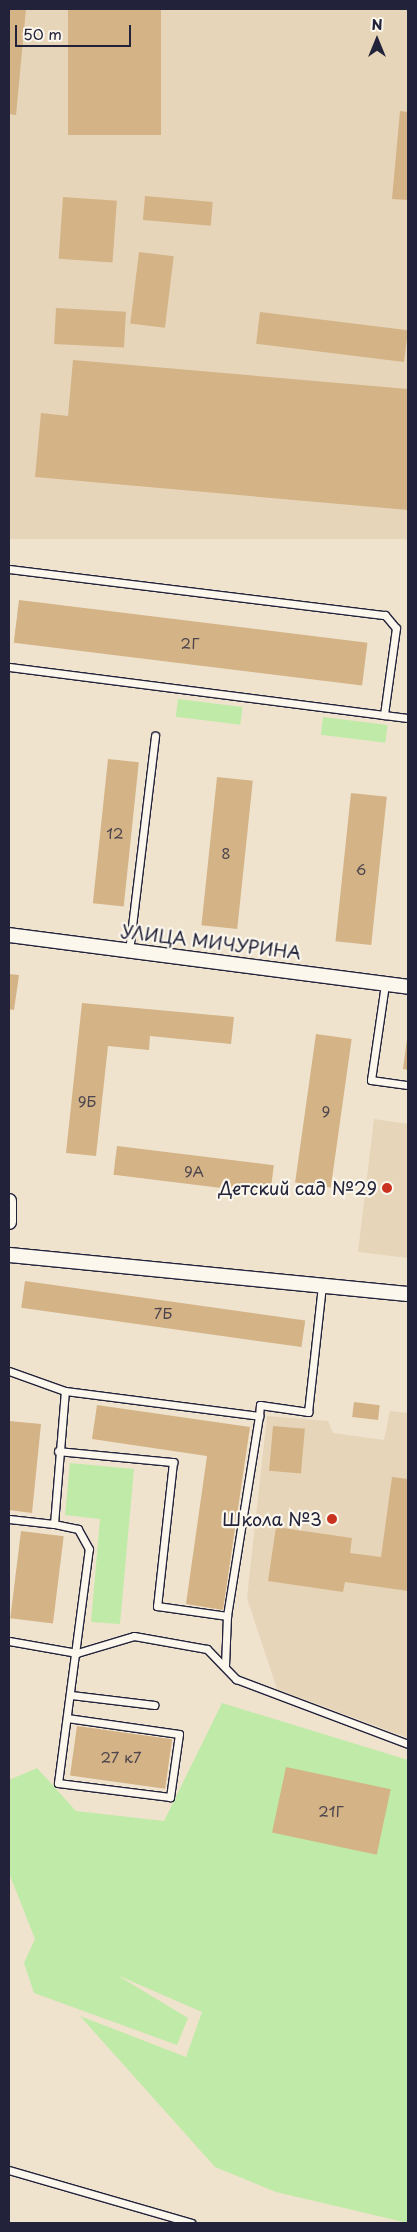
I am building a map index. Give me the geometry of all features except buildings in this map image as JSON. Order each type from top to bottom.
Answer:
[{"type":"street","name":"УЛИЦА МИЧУРИНА","points":[[9,935],[408,987]]},
{"type":"street","points":[[9,1201],[9,1222]]},
{"type":"street","points":[[9,1255],[322,1284],[408,1294]]},
{"type":"lane","points":[[9,569],[385,615],[396,628],[384,715]]},
{"type":"lane","points":[[9,667],[408,718]]},
{"type":"lane","points":[[129,950],[155,736]]},
{"type":"lane","points":[[385,984],[371,1080],[408,1086]]},
{"type":"lane","points":[[225,1665],[227,1616],[260,1405],[308,1412],[322,1284]]},
{"type":"lane","points":[[9,1371],[65,1391],[259,1416]]},
{"type":"lane","points":[[54,1524],[58,1451],[65,1391]]},
{"type":"lane","points":[[58,1451],[173,1462],[157,1606],[227,1616]]},
{"type":"lane","points":[[9,1519],[54,1524],[78,1529],[89,1549],[77,1653],[67,1718],[58,1783],[170,1797],[179,1734],[67,1718]]},
{"type":"lane","points":[[9,1641],[77,1653],[134,1636],[206,1649],[225,1665],[236,1679],[408,1744]]},
{"type":"lane","points":[[71,1695],[154,1706]]},
{"type":"lane","points":[[9,2170],[191,2223]]},
{"type":"shaded area","points":[[9,9],[408,9],[408,539],[9,539]]},
{"type":"shaded area","name":"Детский сад №29","points":[[374,1119],[408,1124],[408,1258],[358,1252]]},
{"type":"shaded area","name":"Школа №3","points":[[390,1411],[408,1413],[408,1738],[277,1689],[247,1598],[267,1416],[328,1421],[333,1433],[384,1440]]},
{"type":"green space","points":[[178,699],[243,707],[240,725],[176,717]]},
{"type":"green space","points":[[323,717],[388,725],[385,743],[321,735]]},
{"type":"green space","points":[[70,1463],[134,1469],[120,1624],[91,1622],[100,1519],[65,1515]]},
{"type":"green space","points":[[222,1703],[408,1760],[408,2223],[276,2192],[215,2167],[80,2016],[186,2057],[202,2012],[117,1975],[188,2018],[177,2045],[34,1993],[24,1963],[35,1939],[9,1873],[9,1780],[37,1768],[76,1811],[164,1821]]},
{"type":"place","name":"Детский сад №29","points":[[387,1188]]},
{"type":"place","name":"Школа №3","points":[[332,1519]]}]
